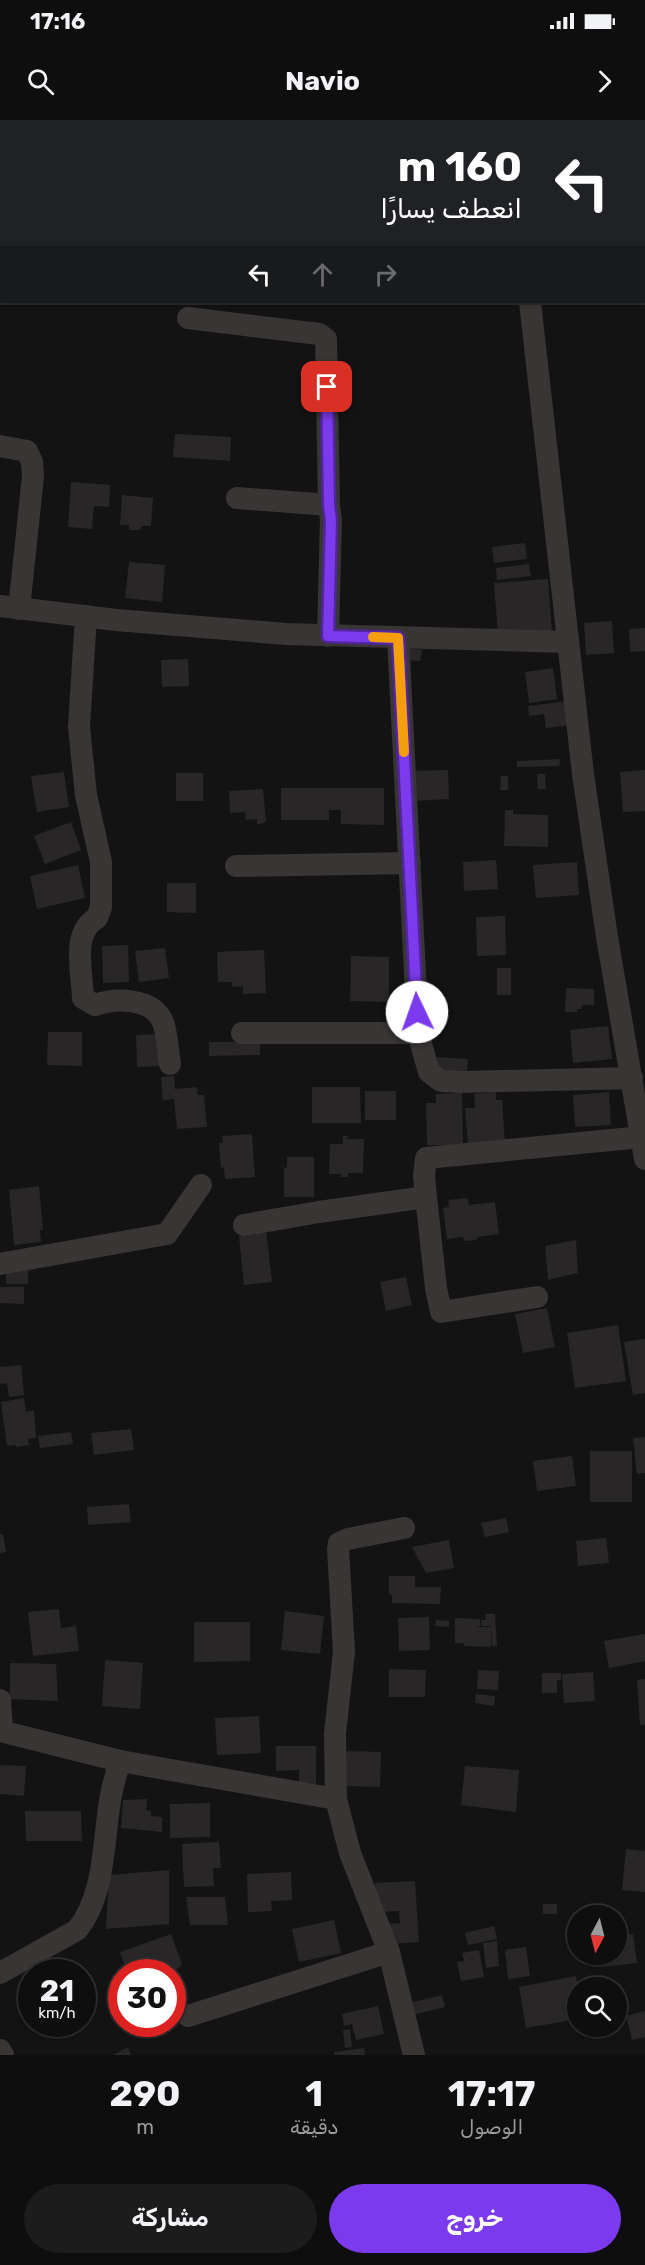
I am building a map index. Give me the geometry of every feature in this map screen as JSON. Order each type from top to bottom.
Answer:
[{"type":"street","points":[[530,303],[583,774],[607,937],[643,1148],[426,1158],[424,1176],[436,1288],[441,1312],[461,1307],[537,1297]]},
{"type":"street","points":[[188,318],[319,334],[326,339],[331,520],[328,636]]},
{"type":"street","points":[[0,446],[27,450],[32,462],[33,476],[9,608],[286,634],[568,642]]},
{"type":"street","points":[[237,498],[329,505]]},
{"type":"street","points":[[86,616],[79,728],[87,795],[101,862],[101,907],[97,918],[88,923],[80,939],[83,998],[95,1005],[114,1000],[136,1002],[153,1010],[163,1022],[170,1064]]},
{"type":"street","points":[[398,638],[418,1034],[429,1072],[441,1081],[462,1082],[632,1077]]},
{"type":"street","points":[[236,866],[410,863]]},
{"type":"street","points":[[242,1033],[418,1034]]},
{"type":"street","points":[[0,1264],[167,1234],[201,1185]]},
{"type":"street","points":[[244,1225],[426,1197]]},
{"type":"street","points":[[404,1528],[348,1539],[339,1543],[344,1652],[335,1733],[336,1798],[350,1853],[389,1952],[414,2055]]},
{"type":"street","points":[[0,1700],[1,1731],[120,1761],[336,1798]]},
{"type":"street","points":[[0,1973],[77,1930],[85,1920],[92,1905],[99,1874],[111,1798],[120,1761]]},
{"type":"street","points":[[188,2016],[389,1952]]},
{"type":"street","points":[[0,2049],[3,2055]]},
{"type":"building","points":[[175,434],[231,437],[230,461],[173,457]]},
{"type":"building","points":[[71,482],[110,485],[109,507],[94,506],[92,529],[68,527]]},
{"type":"building","points":[[122,495],[153,498],[151,526],[142,526],[140,530],[129,530],[129,525],[120,525]]},
{"type":"building","points":[[525,543],[527,559],[494,563],[492,547]]},
{"type":"building","points":[[129,562],[165,565],[162,602],[125,598]]},
{"type":"building","points":[[529,564],[531,576],[497,580],[496,568]]},
{"type":"building","points":[[548,579],[552,631],[498,635],[494,583]]},
{"type":"building","points":[[612,621],[614,653],[586,655],[584,623]]},
{"type":"building","points":[[645,628],[645,651],[630,652],[629,629]]},
{"type":"building","points":[[408,648],[422,650],[420,661],[407,660]]},
{"type":"building","points":[[188,659],[189,686],[162,687],[161,660]]},
{"type":"building","points":[[553,668],[557,699],[529,703],[525,672]]},
{"type":"building","points":[[568,701],[572,725],[546,728],[544,714],[529,716],[528,706]]},
{"type":"building","points":[[561,759],[559,766],[517,767],[517,761]]},
{"type":"building","points":[[448,770],[449,799],[415,801],[414,771]]},
{"type":"building","points":[[645,770],[645,811],[623,812],[620,772]]},
{"type":"building","points":[[64,772],[69,807],[37,812],[31,776]]},
{"type":"building","points":[[176,773],[203,773],[203,801],[176,801]]},
{"type":"building","points":[[537,774],[545,774],[546,789],[538,789]]},
{"type":"building","points":[[501,776],[508,776],[508,790],[500,790]]},
{"type":"building","points":[[281,788],[384,788],[384,825],[341,824],[341,810],[329,810],[329,820],[281,820]]},
{"type":"building","points":[[263,789],[266,822],[257,825],[257,819],[246,820],[245,812],[230,813],[229,791]]},
{"type":"building","points":[[505,810],[513,810],[513,814],[548,815],[548,847],[504,846]]},
{"type":"building","points":[[71,822],[81,850],[45,864],[34,836]]},
{"type":"building","points":[[496,860],[498,889],[464,891],[463,862]]},
{"type":"building","points":[[577,862],[579,895],[536,898],[533,865]]},
{"type":"building","points":[[78,865],[85,898],[37,909],[30,876]]},
{"type":"building","points":[[167,883],[196,883],[196,913],[167,912]]},
{"type":"building","points":[[505,916],[506,955],[477,956],[476,917]]},
{"type":"building","points":[[128,945],[129,982],[103,983],[102,946]]},
{"type":"building","points":[[165,948],[169,978],[139,982],[135,951]]},
{"type":"building","points":[[264,950],[266,993],[243,994],[243,986],[232,987],[232,982],[218,982],[217,952]]},
{"type":"building","points":[[351,956],[389,957],[389,1002],[350,1001]]},
{"type":"building","points":[[497,968],[511,968],[511,995],[497,995]]},
{"type":"building","points":[[566,988],[594,989],[594,1005],[583,1005],[581,1009],[577,1009],[577,1012],[565,1012]]},
{"type":"building","points":[[608,1026],[612,1059],[573,1063],[570,1030]]},
{"type":"building","points":[[48,1032],[82,1032],[82,1066],[47,1065]]},
{"type":"building","points":[[160,1034],[161,1066],[137,1067],[136,1035]]},
{"type":"building","points":[[209,1042],[260,1042],[260,1055],[209,1056]]},
{"type":"building","points":[[435,1057],[468,1059],[467,1073],[434,1072]]},
{"type":"building","points":[[174,1076],[175,1089],[197,1087],[198,1095],[204,1095],[207,1127],[177,1129],[174,1099],[163,1100],[161,1077]]},
{"type":"building","points":[[312,1087],[360,1087],[361,1123],[312,1123]]},
{"type":"building","points":[[365,1091],[396,1091],[396,1120],[365,1120]]},
{"type":"building","points":[[496,1092],[496,1100],[502,1100],[505,1144],[468,1146],[465,1108],[475,1108],[474,1094]]},
{"type":"building","points":[[609,1092],[611,1125],[575,1127],[573,1095]]},
{"type":"building","points":[[462,1093],[463,1145],[427,1145],[426,1103],[436,1103],[436,1094]]},
{"type":"building","points":[[252,1134],[255,1177],[225,1179],[224,1167],[221,1168],[219,1143],[223,1143],[222,1136]]},
{"type":"building","points":[[343,1136],[348,1136],[347,1139],[364,1139],[363,1173],[348,1173],[348,1177],[341,1177],[341,1174],[329,1174],[330,1144],[343,1144]]},
{"type":"building","points":[[287,1157],[314,1157],[314,1197],[284,1197],[284,1168],[287,1167]]},
{"type":"building","points":[[39,1186],[43,1230],[40,1230],[41,1242],[14,1245],[9,1190]]},
{"type":"building","points":[[468,1198],[469,1205],[495,1202],[499,1234],[477,1237],[477,1240],[464,1241],[463,1237],[447,1239],[443,1208],[449,1207],[448,1200]]},
{"type":"building","points":[[266,1230],[272,1282],[244,1285],[239,1236]]},
{"type":"building","points":[[576,1240],[578,1273],[548,1280],[545,1246]]},
{"type":"building","points":[[6,1269],[28,1269],[28,1284],[6,1284]]},
{"type":"building","points":[[406,1277],[412,1305],[386,1311],[380,1282]]},
{"type":"building","points":[[0,1287],[24,1287],[24,1304],[0,1303]]},
{"type":"building","points":[[547,1308],[555,1347],[523,1353],[515,1314]]},
{"type":"building","points":[[618,1325],[626,1381],[575,1388],[567,1333]]},
{"type":"building","points":[[645,1339],[645,1393],[633,1395],[624,1342]]},
{"type":"building","points":[[21,1365],[24,1395],[9,1397],[7,1383],[0,1384],[0,1367]]},
{"type":"building","points":[[24,1398],[26,1412],[34,1410],[36,1438],[28,1439],[29,1445],[7,1446],[1,1402]]},
{"type":"building","points":[[131,1429],[134,1450],[94,1455],[91,1433]]},
{"type":"building","points":[[71,1432],[73,1444],[40,1448],[38,1436]]},
{"type":"building","points":[[645,1437],[645,1473],[637,1474],[633,1438]]},
{"type":"building","points":[[590,1451],[632,1451],[632,1502],[590,1502]]},
{"type":"building","points":[[572,1456],[576,1486],[537,1491],[533,1461]]},
{"type":"building","points":[[129,1504],[131,1522],[88,1525],[87,1507]]},
{"type":"building","points":[[506,1518],[509,1532],[485,1537],[481,1523]]},
{"type":"building","points":[[0,1534],[3,1534],[6,1552],[0,1553]]},
{"type":"building","points":[[606,1538],[609,1563],[578,1566],[576,1541]]},
{"type":"building","points":[[449,1540],[454,1568],[426,1573],[412,1547]]},
{"type":"building","points":[[389,1576],[415,1576],[415,1587],[441,1587],[440,1604],[392,1603],[392,1595],[389,1594]]},
{"type":"building","points":[[59,1609],[61,1628],[76,1626],[79,1651],[33,1656],[28,1612]]},
{"type":"building","points":[[285,1611],[324,1616],[320,1654],[281,1650]]},
{"type":"building","points":[[485,1614],[495,1614],[497,1646],[492,1646],[491,1626],[481,1626],[481,1620],[486,1620]]},
{"type":"building","points":[[429,1617],[430,1650],[399,1651],[398,1618]]},
{"type":"building","points":[[455,1618],[480,1619],[480,1626],[476,1627],[491,1627],[491,1647],[464,1646],[464,1643],[455,1643]]},
{"type":"building","points":[[436,1620],[449,1621],[449,1627],[435,1626]]},
{"type":"building","points":[[194,1622],[250,1622],[250,1661],[194,1662]]},
{"type":"building","points":[[645,1634],[645,1661],[609,1668],[604,1641]]},
{"type":"building","points":[[105,1660],[143,1663],[140,1709],[102,1706]]},
{"type":"building","points":[[10,1663],[56,1664],[58,1701],[10,1699]]},
{"type":"building","points":[[389,1669],[426,1670],[425,1697],[389,1697]]},
{"type":"building","points":[[478,1670],[499,1671],[498,1690],[477,1689]]},
{"type":"building","points":[[593,1672],[595,1701],[564,1703],[562,1674]]},
{"type":"building","points":[[542,1673],[561,1673],[561,1680],[557,1680],[557,1693],[542,1693]]},
{"type":"building","points":[[645,1679],[645,1725],[640,1725],[637,1680]]},
{"type":"building","points":[[476,1694],[495,1696],[494,1706],[475,1703]]},
{"type":"building","points":[[259,1716],[261,1753],[217,1755],[215,1718]]},
{"type":"building","points":[[276,1746],[316,1746],[316,1786],[299,1786],[299,1770],[276,1771]]},
{"type":"building","points":[[341,1751],[381,1752],[380,1787],[340,1786]]},
{"type":"building","points":[[0,1765],[26,1766],[24,1796],[0,1794]]},
{"type":"building","points":[[465,1766],[519,1770],[516,1812],[461,1805]]},
{"type":"building","points":[[147,1799],[146,1810],[151,1811],[151,1816],[162,1817],[162,1832],[121,1828],[123,1800]]},
{"type":"building","points":[[210,1803],[210,1837],[170,1838],[170,1804]]},
{"type":"building","points":[[25,1811],[81,1811],[82,1841],[26,1841]]},
{"type":"building","points":[[219,1842],[221,1868],[213,1868],[214,1886],[184,1887],[182,1844]]},
{"type":"building","points":[[626,1849],[645,1851],[645,1892],[622,1890]]},
{"type":"building","points":[[169,1870],[169,1924],[106,1929],[109,1875]]},
{"type":"building","points":[[291,1872],[292,1900],[271,1901],[272,1911],[248,1912],[247,1874]]},
{"type":"building","points":[[415,1881],[419,1942],[389,1944],[387,1924],[400,1923],[399,1911],[377,1912],[375,1883]]},
{"type":"building","points":[[186,1897],[225,1897],[228,1925],[190,1925]]},
{"type":"building","points":[[543,1904],[557,1904],[557,1914],[543,1914]]},
{"type":"building","points":[[334,1920],[341,1953],[299,1962],[292,1929]]},
{"type":"building","points":[[494,1926],[497,1939],[468,1945],[465,1933]]},
{"type":"building","points":[[171,1934],[180,1959],[122,1959],[120,1952]]},
{"type":"building","points":[[627,1934],[633,1934],[637,1963],[627,1964]]},
{"type":"building","points":[[497,1941],[499,1966],[486,1968],[483,1943]]},
{"type":"building","points":[[526,1947],[530,1976],[508,1979],[505,1950]]},
{"type":"building","points":[[479,1950],[484,1977],[461,1981],[457,1962],[464,1961],[462,1953]]},
{"type":"building","points":[[567,1978],[567,2021],[526,2028],[519,1987]]},
{"type":"building","points":[[442,1995],[445,2007],[408,2016],[405,2004]]},
{"type":"building","points":[[378,2006],[384,2034],[356,2040],[352,2024],[344,2026],[342,2014]]},
{"type":"building","points":[[645,2011],[645,2037],[632,2040],[627,2016]]},
{"type":"building","points":[[350,2029],[352,2047],[345,2048],[343,2030]]},
{"type":"building","points":[[128,2047],[131,2055],[113,2055]]},
{"type":"building","points":[[364,2048],[365,2055],[334,2055],[334,2052]]},
{"type":"slow traffic","points":[[373,637],[398,638],[404,752]]},
{"type":"route","points":[[327,387],[331,520],[328,636],[398,638],[417,1012]]}]
